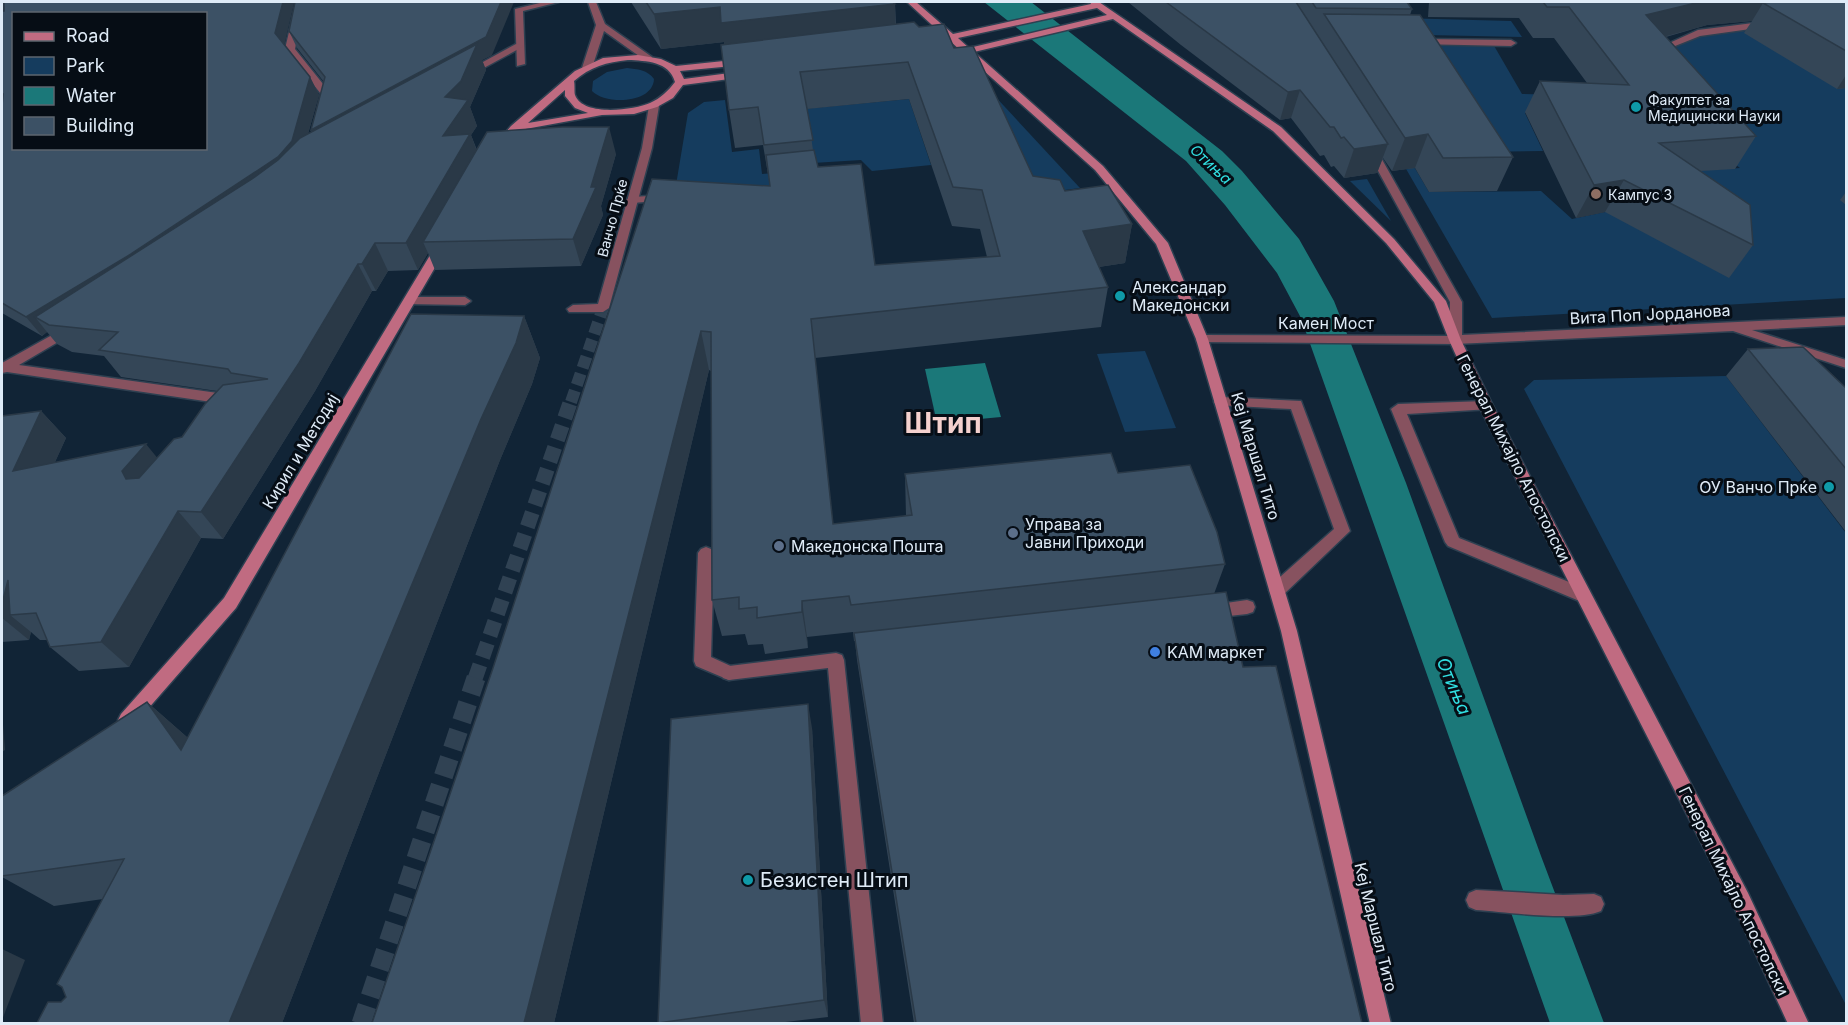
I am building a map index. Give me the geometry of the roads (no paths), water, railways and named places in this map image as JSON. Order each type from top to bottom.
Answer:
[{"type":"street","points":[[300,2],[290,49],[326,94],[321,114]]},
{"type":"street","points":[[520,64],[519,9],[555,2]]},
{"type":"street","points":[[592,2],[601,25],[649,59]]},
{"type":"street","name":"Кеј Маршал Тито","points":[[911,2],[931,24],[954,38],[1099,168],[1162,243],[1202,339],[1289,631],[1381,1023]]},
{"type":"street","points":[[937,38],[954,38],[982,32],[1076,10],[1096,3]]},
{"type":"street","name":"Генерал Михајло Апостолски","points":[[1096,3],[1277,129],[1390,241],[1440,301],[1455,340],[1486,406],[1741,900],[1799,1023]]},
{"type":"street","points":[[985,66],[950,54],[969,52],[1115,16]]},
{"type":"street","points":[[1670,45],[1698,33],[1780,22]]},
{"type":"street","points":[[587,68],[601,25]]},
{"type":"street","points":[[1406,42],[1511,43]]},
{"type":"street","points":[[459,78],[519,46]]},
{"type":"street","points":[[490,156],[515,128],[587,68],[617,59],[649,59],[675,69],[759,60]]},
{"type":"street","points":[[515,128],[654,106],[667,99],[676,90],[680,82],[675,69]]},
{"type":"street","points":[[680,82],[760,72]]},
{"type":"street","points":[[570,82],[567,90],[570,98],[577,105],[604,113]]},
{"type":"street","name":"Ванчо Прќе","points":[[571,313],[602,313],[647,148],[654,106]]},
{"type":"street","points":[[1365,138],[1456,302],[1455,340]]},
{"type":"street","points":[[632,200],[679,198]]},
{"type":"street","name":"Кирил и Методиј","points":[[116,732],[168,676],[230,603],[447,236]]},
{"type":"street","points":[[410,301],[465,301]]},
{"type":"street","name":"Вита Поп Јорданова","points":[[1413,339],[1455,340],[1846,321]]},
{"type":"street","points":[[3,368],[79,323]]},
{"type":"street","points":[[1727,326],[1846,364]]},
{"type":"street","name":"Камен Мост","points":[[1202,339],[1413,339]]},
{"type":"street","points":[[3,368],[241,401],[233,410]]},
{"type":"street","points":[[1221,402],[1296,404],[1342,531],[1277,590]]},
{"type":"street","points":[[1486,406],[1398,409],[1453,542],[1583,595]]},
{"type":"street","points":[[706,553],[702,661],[729,673],[836,660],[872,1023]]},
{"type":"street","points":[[1200,612],[1247,607]]},
{"type":"street","points":[[1476,900],[1563,905],[1594,904]]},
{"type":"water","name":"Отиња","points":[[984,2],[1031,2],[1222,151],[1242,171],[1299,239],[1334,301],[1406,483],[1604,1023],[1550,1023],[1301,318],[1277,273],[1225,205],[1186,161]]},
{"type":"water","points":[[985,363],[1001,417],[937,423],[925,369]]},
{"type":"tunnel","points":[[571,402],[603,308]]},
{"type":"tunnel","points":[[475,679],[571,400]]},
{"type":"tunnel","points":[[361,1024],[476,678]]},
{"type":"place","name":"Факултет за Медицински Науки","points":[[1636,107]]},
{"type":"place","name":"Кампус 3","points":[[1596,194]]},
{"type":"place","name":"Александар Македонски","points":[[1120,296]]},
{"type":"place","name":"ОУ Ванчо Прќе","points":[[1829,487]]},
{"type":"place","name":"Управа за Јавни Приходи","points":[[1013,533]]},
{"type":"place","name":"Македонска Пошта","points":[[779,546]]},
{"type":"place","name":"KAM маркет","points":[[1155,652]]},
{"type":"place","name":"Безистен Штип","points":[[748,880]]},
{"type":"district","name":"Штип","points":[[943,423]]}]
